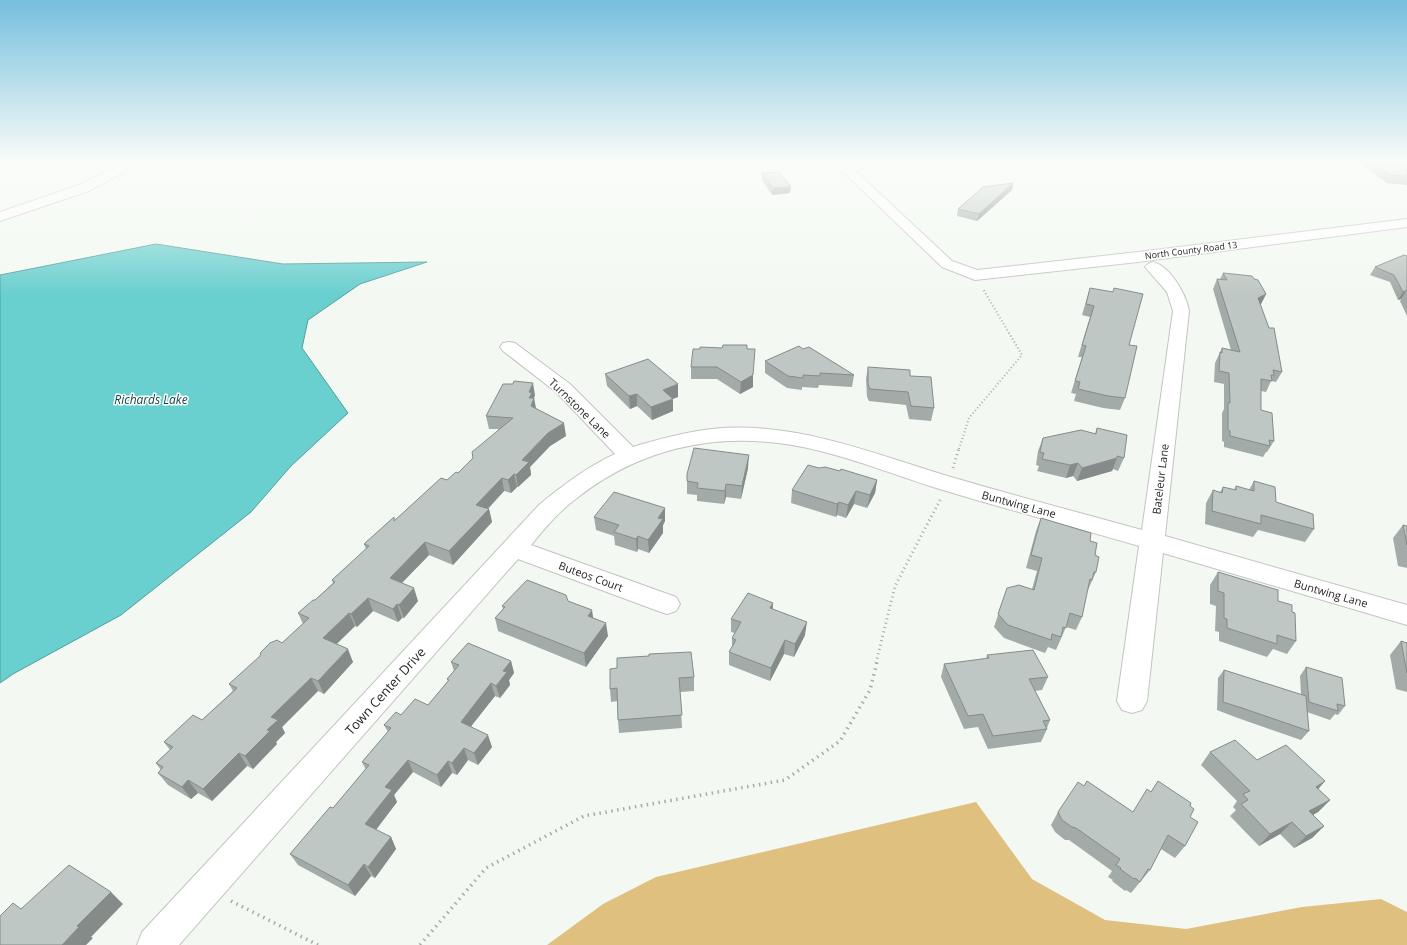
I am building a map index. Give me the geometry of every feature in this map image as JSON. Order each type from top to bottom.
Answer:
[{"type":"street","points":[[0,217],[29,207]]},
{"type":"street","points":[[887,207],[947,264],[975,275]]},
{"type":"street","name":"North County Road 13","points":[[975,275],[1403,225]]},
{"type":"street","name":"Bateleur Lane","points":[[1132,701],[1181,310],[1180,301],[1175,290],[1153,267]]},
{"type":"street","name":"Turnstone Lane","points":[[509,348],[563,388],[629,456]]},
{"type":"street","name":"Buntwing Lane","points":[[629,456],[677,441],[707,436],[738,434],[793,438],[827,445],[948,484],[1152,540],[1407,615]]},
{"type":"street","name":"Town Center Drive","points":[[155,945],[564,494],[582,480],[629,456]]},
{"type":"street","name":"Buteos Court","points":[[514,548],[667,604]]},
{"type":"path","points":[[420,945],[486,868],[584,816],[785,780],[840,741],[870,690],[895,586],[948,484],[969,418],[1022,355],[975,275]]},
{"type":"path","points":[[207,888],[318,945]]},
{"type":"shaded area","points":[[976,802],[1032,879],[1105,920],[1186,929],[1302,907],[1381,899],[1407,912],[1407,945],[547,945],[603,904],[656,877]]},
{"type":"water","name":"Richards Lake","points":[[156,244],[283,264],[427,262],[360,284],[308,320],[302,348],[348,413],[291,466],[251,512],[121,615],[13,674],[0,683],[0,275]]},
{"type":"building","points":[[960,207],[987,207],[979,214],[958,209]]},
{"type":"building","points":[[1404,255],[1407,256],[1407,290],[1403,292],[1394,275],[1375,267]]},
{"type":"building","points":[[1223,273],[1252,276],[1254,279],[1258,280],[1266,294],[1258,298],[1269,328],[1274,328],[1282,372],[1273,370],[1274,375],[1271,375],[1272,381],[1261,379],[1261,410],[1272,413],[1274,441],[1269,440],[1270,446],[1230,436],[1230,431],[1228,430],[1228,403],[1230,403],[1229,373],[1219,371],[1220,352],[1222,353],[1222,348],[1240,352],[1217,279],[1227,280]]},
{"type":"building","points":[[1090,288],[1113,292],[1114,288],[1143,294],[1129,345],[1137,346],[1125,398],[1108,396],[1078,389],[1080,382],[1075,381],[1086,346],[1082,345],[1094,306],[1086,304]]},
{"type":"building","points":[[723,345],[747,345],[747,349],[755,349],[753,375],[741,382],[717,367],[691,367],[693,349],[700,349],[700,347],[722,348]]},
{"type":"building","points":[[799,346],[803,349],[809,347],[854,375],[820,373],[820,376],[803,375],[803,378],[788,376],[765,361]]},
{"type":"building","points":[[648,359],[678,384],[663,390],[673,399],[651,407],[637,394],[629,396],[605,374]]},
{"type":"building","points":[[868,367],[910,370],[910,376],[931,377],[934,408],[911,406],[908,392],[870,389],[868,384]]},
{"type":"building","points":[[514,381],[533,383],[529,392],[532,393],[529,398],[534,398],[531,406],[564,423],[548,433],[522,460],[529,462],[516,475],[514,474],[508,480],[502,478],[476,505],[489,509],[449,551],[425,542],[390,578],[414,588],[399,605],[397,604],[393,609],[368,598],[351,614],[349,613],[323,638],[348,649],[318,681],[311,678],[271,717],[278,720],[267,730],[270,731],[245,756],[239,753],[203,789],[188,780],[182,787],[158,773],[163,767],[156,763],[173,747],[164,742],[193,715],[202,720],[237,688],[229,684],[260,656],[261,652],[270,643],[277,640],[282,643],[309,618],[298,613],[335,582],[332,580],[369,546],[364,544],[394,517],[394,521],[441,478],[447,480],[456,472],[458,473],[473,458],[472,452],[513,418],[486,416],[503,384],[513,384]]},
{"type":"building","points":[[1097,428],[1127,435],[1124,458],[1117,456],[1117,458],[1082,468],[1078,463],[1070,465],[1042,459],[1044,453],[1040,452],[1043,438],[1081,430],[1096,434]]},
{"type":"building","points":[[694,448],[749,455],[742,486],[726,484],[725,491],[697,488],[698,483],[687,481],[687,474]]},
{"type":"building","points":[[808,465],[840,471],[841,469],[877,480],[870,495],[856,491],[848,505],[839,502],[837,504],[792,490]]},
{"type":"building","points":[[1254,481],[1275,487],[1276,502],[1313,514],[1314,529],[1261,515],[1261,524],[1212,511],[1213,490],[1222,493],[1223,487],[1236,490],[1236,486],[1254,491]]},
{"type":"building","points":[[614,492],[665,508],[658,518],[663,519],[648,540],[638,536],[636,539],[614,532],[619,525],[594,517]]},
{"type":"building","points":[[1041,518],[1091,533],[1090,541],[1097,543],[1095,555],[1099,557],[1096,572],[1094,572],[1092,580],[1090,579],[1082,617],[1070,613],[1066,628],[1063,627],[1061,637],[1052,634],[1051,640],[1008,625],[998,614],[1007,588],[1019,585],[1034,590],[1042,558],[1031,555]]},
{"type":"building","points":[[1403,525],[1407,526],[1407,545]]},
{"type":"building","points":[[1218,572],[1278,590],[1278,601],[1292,605],[1292,612],[1295,613],[1296,641],[1277,635],[1277,644],[1227,628],[1227,619],[1224,618],[1224,593],[1218,591]]},
{"type":"building","points":[[527,580],[566,595],[568,601],[592,610],[588,616],[606,623],[584,653],[495,618],[505,607],[502,606]]},
{"type":"building","points":[[748,593],[773,603],[770,608],[807,622],[795,644],[785,640],[771,668],[729,652],[736,640],[732,638],[741,622],[731,619]]},
{"type":"building","points":[[1401,641],[1407,643],[1407,673]]},
{"type":"building","points":[[468,643],[511,661],[503,671],[507,672],[496,686],[491,683],[461,722],[488,735],[474,753],[464,748],[452,763],[448,761],[437,775],[408,760],[385,787],[392,790],[365,824],[391,837],[368,867],[364,864],[348,885],[290,854],[330,807],[333,808],[369,765],[362,762],[391,728],[384,725],[396,712],[401,715],[415,699],[428,705],[449,680],[447,679],[459,665],[451,662]]},
{"type":"building","points":[[1033,650],[1048,677],[1029,679],[1050,720],[1043,721],[1047,729],[993,736],[983,714],[968,716],[944,664],[989,658],[987,655]]},
{"type":"building","points":[[691,652],[694,677],[679,678],[682,715],[618,720],[617,688],[610,689],[610,669],[617,668],[617,658],[649,656],[649,654]]},
{"type":"building","points":[[1306,667],[1342,678],[1345,706],[1337,704],[1338,711],[1309,702]]},
{"type":"building","points":[[1224,670],[1306,696],[1309,731],[1223,702]]},
{"type":"building","points":[[1235,740],[1257,760],[1286,745],[1325,781],[1316,787],[1330,800],[1309,811],[1324,826],[1306,836],[1292,822],[1270,834],[1241,804],[1248,800],[1243,794],[1250,791],[1210,752]]},
{"type":"building","points":[[1087,781],[1133,812],[1147,789],[1151,792],[1158,781],[1191,803],[1190,806],[1194,809],[1190,817],[1198,822],[1185,846],[1168,835],[1150,870],[1148,869],[1140,882],[1116,865],[1120,859],[1062,820],[1058,812],[1078,782],[1084,786]]},
{"type":"building","points":[[69,865],[111,892],[77,926],[79,927],[62,945],[0,945],[0,916],[13,903],[21,909]]}]
